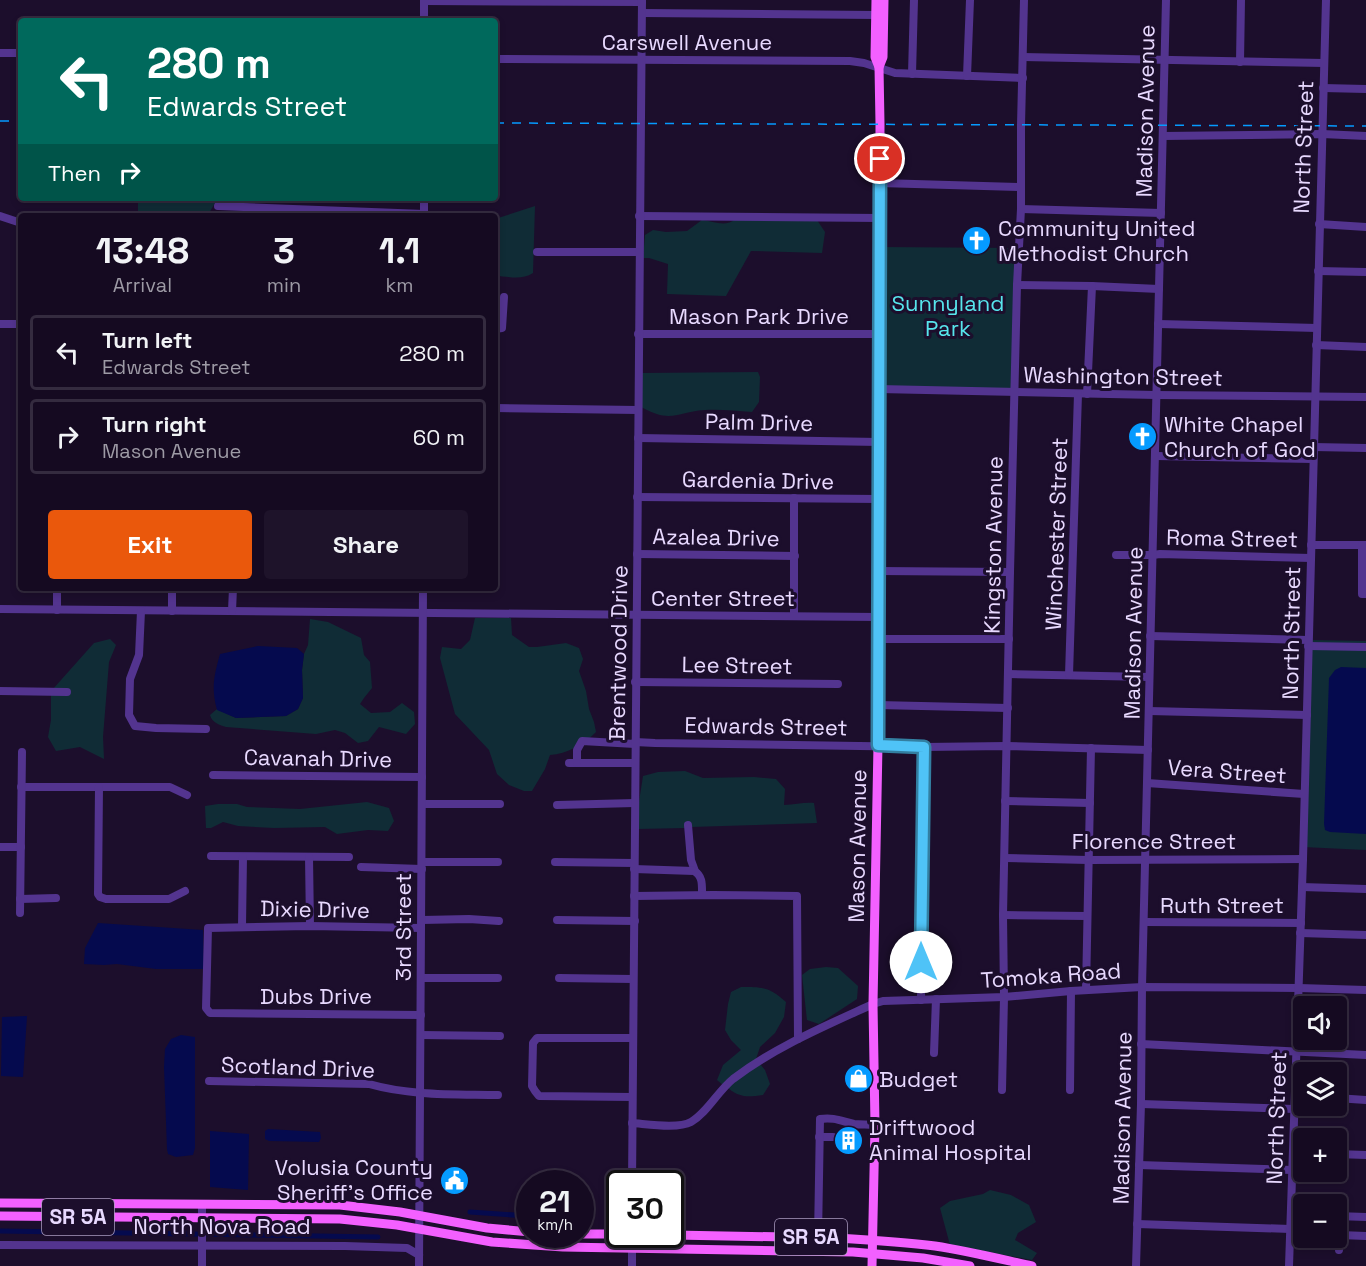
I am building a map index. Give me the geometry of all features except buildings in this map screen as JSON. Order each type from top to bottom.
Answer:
[{"type":"main road","name":"Mason Avenue","points":[[872,1266],[873,1004],[879,617],[880,183],[879,67],[875,57],[876,0]]},
{"type":"main road","name":"Mason Avenue","points":[[879,67],[883,57],[884,0]]},
{"type":"main road","name":"North Nova Road","points":[[0,1203],[340,1205],[516,1230]]},
{"type":"main road","name":"North Nova Road","points":[[0,1216],[202,1220],[340,1219],[506,1243],[606,1248]]},
{"type":"main road","name":"SR 5A","points":[[684,1236],[818,1238],[907,1243],[964,1251],[1032,1266]]},
{"type":"main road","points":[[708,1249],[714,1243],[732,1236]]},
{"type":"main road","name":"North Nova Road","points":[[632,1248],[872,1253],[923,1258],[966,1266]]},
{"type":"street","points":[[912,74],[914,0]]},
{"type":"street","points":[[967,76],[970,0]]},
{"type":"street","name":"Kingston Avenue","points":[[1002,1090],[1005,801],[1014,392],[1021,209],[1024,0]]},
{"type":"street","name":"Madison Avenue","points":[[1136,1266],[1166,0]]},
{"type":"street","points":[[1240,0],[1240,62]]},
{"type":"street","name":"North Street","points":[[1297,1062],[1326,0]]},
{"type":"street","points":[[424,18],[424,1],[642,1]]},
{"type":"street","name":"Brentwood Drive","points":[[632,1170],[642,1]]},
{"type":"street","points":[[642,13],[876,15]]},
{"type":"street","points":[[0,52],[18,53]]},
{"type":"street","points":[[1023,57],[1324,63]]},
{"type":"street","name":"Carswell Avenue","points":[[498,59],[850,61],[895,73],[1023,78]]},
{"type":"street","points":[[1323,88],[1366,89]]},
{"type":"street","points":[[1163,136],[1322,134],[1366,136]]},
{"type":"street","points":[[880,183],[1021,186]]},
{"type":"street","points":[[218,206],[378,213]]},
{"type":"street","points":[[1021,209],[1161,213]]},
{"type":"street","points":[[0,216],[18,222]]},
{"type":"street","points":[[639,216],[880,218]]},
{"type":"street","points":[[1319,224],[1366,227]]},
{"type":"street","points":[[537,252],[639,252]]},
{"type":"street","points":[[1318,271],[1366,272]]},
{"type":"street","points":[[1017,285],[1159,289]]},
{"type":"street","name":"Winchester Street","points":[[1069,675],[1082,394],[1092,286]]},
{"type":"street","points":[[498,328],[502,328],[504,297]]},
{"type":"street","points":[[0,324],[18,324]]},
{"type":"street","points":[[1158,324],[1317,328]]},
{"type":"street","name":"Mason Park Drive","points":[[638,334],[879,334]]},
{"type":"street","points":[[1316,345],[1366,347]]},
{"type":"street","name":"Washington Street","points":[[879,389],[1366,397]]},
{"type":"street","points":[[498,408],[638,410]]},
{"type":"street","name":"Palm Drive","points":[[638,438],[879,442]]},
{"type":"street","points":[[1313,447],[1366,448]]},
{"type":"street","points":[[1156,456],[1312,459]]},
{"type":"street","name":"Gardenia Drive","points":[[637,497],[879,499]]},
{"type":"street","points":[[794,498],[794,616]]},
{"type":"street","points":[[1311,545],[1364,545],[1364,594]]},
{"type":"street","name":"Azalea Drive","points":[[637,554],[795,556]]},
{"type":"street","name":"Roma Street","points":[[1116,555],[1311,558]]},
{"type":"street","points":[[879,571],[1010,572]]},
{"type":"street","points":[[57,591],[57,610]]},
{"type":"street","points":[[172,591],[172,611]]},
{"type":"street","points":[[232,611],[233,591]]},
{"type":"street","name":"3rd Street","points":[[419,1266],[423,591]]},
{"type":"street","name":"Center Street","points":[[0,609],[879,617]]},
{"type":"street","points":[[141,611],[139,655],[130,679],[129,715],[135,726],[206,729]]},
{"type":"street","points":[[1150,636],[1366,647]]},
{"type":"street","points":[[878,639],[1009,639]]},
{"type":"street","points":[[1008,674],[1149,676]]},
{"type":"street","name":"Lee Street","points":[[635,682],[838,684]]},
{"type":"street","points":[[0,691],[67,692]]},
{"type":"street","points":[[878,705],[1008,708]]},
{"type":"street","points":[[1149,711],[1307,715]]},
{"type":"street","name":"Edwards Street","points":[[634,763],[573,763],[576,750],[582,741],[1148,750]]},
{"type":"street","points":[[921,1000],[924,747]]},
{"type":"street","points":[[1086,990],[1091,748]]},
{"type":"street","points":[[21,914],[22,752]]},
{"type":"street","name":"Cavanah Drive","points":[[213,775],[422,777]]},
{"type":"street","name":"Vera Street","points":[[1147,783],[1304,794]]},
{"type":"street","points":[[21,787],[170,787],[187,795]]},
{"type":"street","points":[[99,787],[98,894],[100,897],[169,899],[185,891]]},
{"type":"street","points":[[1005,801],[1090,803]]},
{"type":"street","points":[[557,805],[635,803]]},
{"type":"street","points":[[422,804],[500,804]]},
{"type":"street","points":[[688,825],[691,860],[702,880],[702,895]]},
{"type":"street","points":[[0,847],[21,847]]},
{"type":"street","points":[[211,856],[349,857]]},
{"type":"street","points":[[242,926],[243,856]]},
{"type":"street","points":[[309,857],[310,926]]},
{"type":"street","name":"Florence Street","points":[[1005,858],[1303,859]]},
{"type":"street","points":[[361,867],[498,862]]},
{"type":"street","points":[[555,862],[695,871]]},
{"type":"street","points":[[1302,887],[1366,889]]},
{"type":"street","points":[[634,896],[797,896],[798,1039]]},
{"type":"street","points":[[21,899],[56,898]]},
{"type":"street","points":[[1003,915],[1087,916]]},
{"type":"street","name":"Dixie Drive","points":[[210,1014],[206,1008],[207,927],[422,924],[469,919],[499,921]]},
{"type":"street","points":[[557,920],[635,921]]},
{"type":"street","name":"Ruth Street","points":[[1144,922],[1301,923]]},
{"type":"street","name":"Ruth Street","points":[[1300,933],[1366,935]]},
{"type":"street","points":[[421,978],[498,978]]},
{"type":"street","points":[[559,978],[633,979]]},
{"type":"street","name":"Tomoka Road","points":[[632,1123],[677,1125],[691,1122],[731,1081],[767,1056],[798,1039],[883,1001],[1004,997],[1142,987],[1366,990]]},
{"type":"street","points":[[1070,1090],[1071,991]]},
{"type":"street","points":[[934,1053],[936,999]]},
{"type":"street","name":"Dubs Drive","points":[[210,1014],[421,1015]]},
{"type":"street","points":[[421,1035],[500,1036]]},
{"type":"street","points":[[632,1038],[537,1038],[533,1043],[532,1086],[540,1096],[632,1098]]},
{"type":"street","points":[[1142,1044],[1366,1055]]},
{"type":"street","name":"Scotland Drive","points":[[209,1081],[369,1084],[420,1094],[498,1095]]},
{"type":"street","points":[[1347,1099],[1366,1100]]},
{"type":"street","points":[[1141,1104],[1293,1109]]},
{"type":"street","points":[[818,1238],[820,1119],[828,1118],[853,1124],[874,1125]]},
{"type":"street","points":[[819,1137],[833,1137]]},
{"type":"street","name":"North Street","points":[[1289,1266],[1293,1152]]},
{"type":"street","points":[[1347,1154],[1366,1155]]},
{"type":"street","points":[[1139,1165],[1292,1170]]},
{"type":"street","points":[[202,1204],[202,1266]]},
{"type":"street","points":[[1347,1216],[1366,1217]]},
{"type":"street","points":[[1137,1224],[1290,1229]]},
{"type":"street","points":[[1340,1250],[1340,1235],[1366,1236]]},
{"type":"street","points":[[419,1240],[407,1248],[419,1255]]},
{"type":"street","name":"North Nova Road","points":[[0,1245],[407,1248]]},
{"type":"street","points":[[632,1248],[632,1266]]},
{"type":"street","points":[[964,1251],[966,1266]]},
{"type":"green space","points":[[138,201],[216,201],[209,213],[138,213]]},
{"type":"green space","points":[[535,206],[533,273],[519,277],[498,276],[498,218]]},
{"type":"green space","points":[[735,219],[817,220],[825,232],[822,253],[751,251],[726,296],[667,294],[668,264],[643,258],[645,235],[653,230],[687,231],[702,220],[724,224]]},
{"type":"green space","name":"Sunnyland Park","points":[[880,247],[1019,248],[1014,392],[879,389]]},
{"type":"green space","points":[[758,372],[760,377],[759,402],[752,412],[705,410],[667,416],[641,407],[641,373]]},
{"type":"green space","points":[[475,618],[511,618],[512,635],[529,647],[566,643],[579,648],[583,659],[579,671],[596,732],[575,748],[550,755],[532,791],[524,791],[509,785],[497,774],[489,750],[455,714],[440,658],[442,647],[461,649],[470,640]]},
{"type":"green space","points":[[310,619],[328,622],[361,638],[364,655],[370,662],[372,688],[360,704],[371,713],[390,712],[402,703],[414,712],[415,724],[406,734],[379,727],[368,741],[358,743],[345,733],[335,730],[316,734],[226,727],[213,720],[210,715],[217,709],[236,718],[286,716],[298,709],[303,698],[302,670],[308,645]]},
{"type":"green space","points":[[110,639],[116,645],[109,662],[103,737],[104,759],[80,747],[56,751],[48,737],[51,695],[70,695],[70,690],[53,689],[94,643]]},
{"type":"green space","points":[[1308,640],[1366,641],[1366,850],[1303,847]]},
{"type":"green space","points":[[685,771],[703,778],[776,779],[785,789],[784,805],[814,803],[817,823],[691,827],[691,823],[685,822],[685,828],[637,829],[643,776],[658,772]]},
{"type":"green space","points":[[367,802],[389,808],[394,821],[388,831],[368,830],[337,834],[325,827],[274,828],[238,826],[223,822],[206,828],[205,806],[237,804],[247,807],[300,809]]},
{"type":"green space","points":[[838,968],[858,986],[857,999],[819,1024],[807,1020],[802,975],[810,969]]},
{"type":"green space","points":[[741,987],[760,988],[775,993],[786,1002],[784,1017],[775,1033],[760,1047],[756,1059],[723,1085],[717,1080],[723,1065],[741,1050],[725,1030],[731,992]]},
{"type":"green space","points":[[760,1064],[770,1084],[763,1095],[744,1096],[728,1088],[733,1083]]},
{"type":"green space","points":[[990,1190],[1011,1195],[1029,1205],[1036,1222],[1018,1233],[1015,1240],[1037,1253],[1032,1260],[950,1245],[940,1208],[950,1201],[983,1194]]},
{"type":"shaded area","points":[[258,646],[297,648],[304,654],[303,698],[298,709],[286,716],[236,718],[217,710],[214,682],[220,654]]},
{"type":"shaded area","points":[[1341,667],[1366,668],[1366,834],[1330,832],[1325,830],[1324,824],[1329,678],[1335,670]]},
{"type":"shaded area","points":[[98,923],[203,930],[204,969],[156,969],[117,964],[84,964],[85,948]]},
{"type":"shaded area","points":[[27,1016],[23,1077],[1,1076],[2,1017]]},
{"type":"shaded area","points":[[181,1035],[195,1037],[195,1148],[193,1155],[176,1157],[168,1154],[167,1149],[164,1067],[165,1049],[171,1039]]},
{"type":"shaded area","points":[[268,1129],[320,1132],[321,1138],[319,1142],[269,1141],[265,1139],[265,1131]]},
{"type":"shaded area","points":[[210,1131],[249,1134],[248,1190],[210,1187]]},
{"type":"waterway","points":[[470,1212],[516,1215]]},
{"type":"waterway","points":[[0,1231],[378,1237]]},
{"type":"railway","points":[[0,121],[18,121]]},
{"type":"railway","points":[[498,123],[1366,126]]},
{"type":"place","name":"Community United Methodist Church","points":[[977,241]]},
{"type":"place","name":"White Chapel Church of God","points":[[1143,437]]},
{"type":"place","name":"Budget","points":[[858,1079]]},
{"type":"place","name":"Driftwood Animal Hospital","points":[[848,1140]]},
{"type":"place","name":"Volusia County Sheriff's Office","points":[[454,1180]]},
{"type":"route","points":[[880,159],[878,745],[924,747],[921,962]]}]
